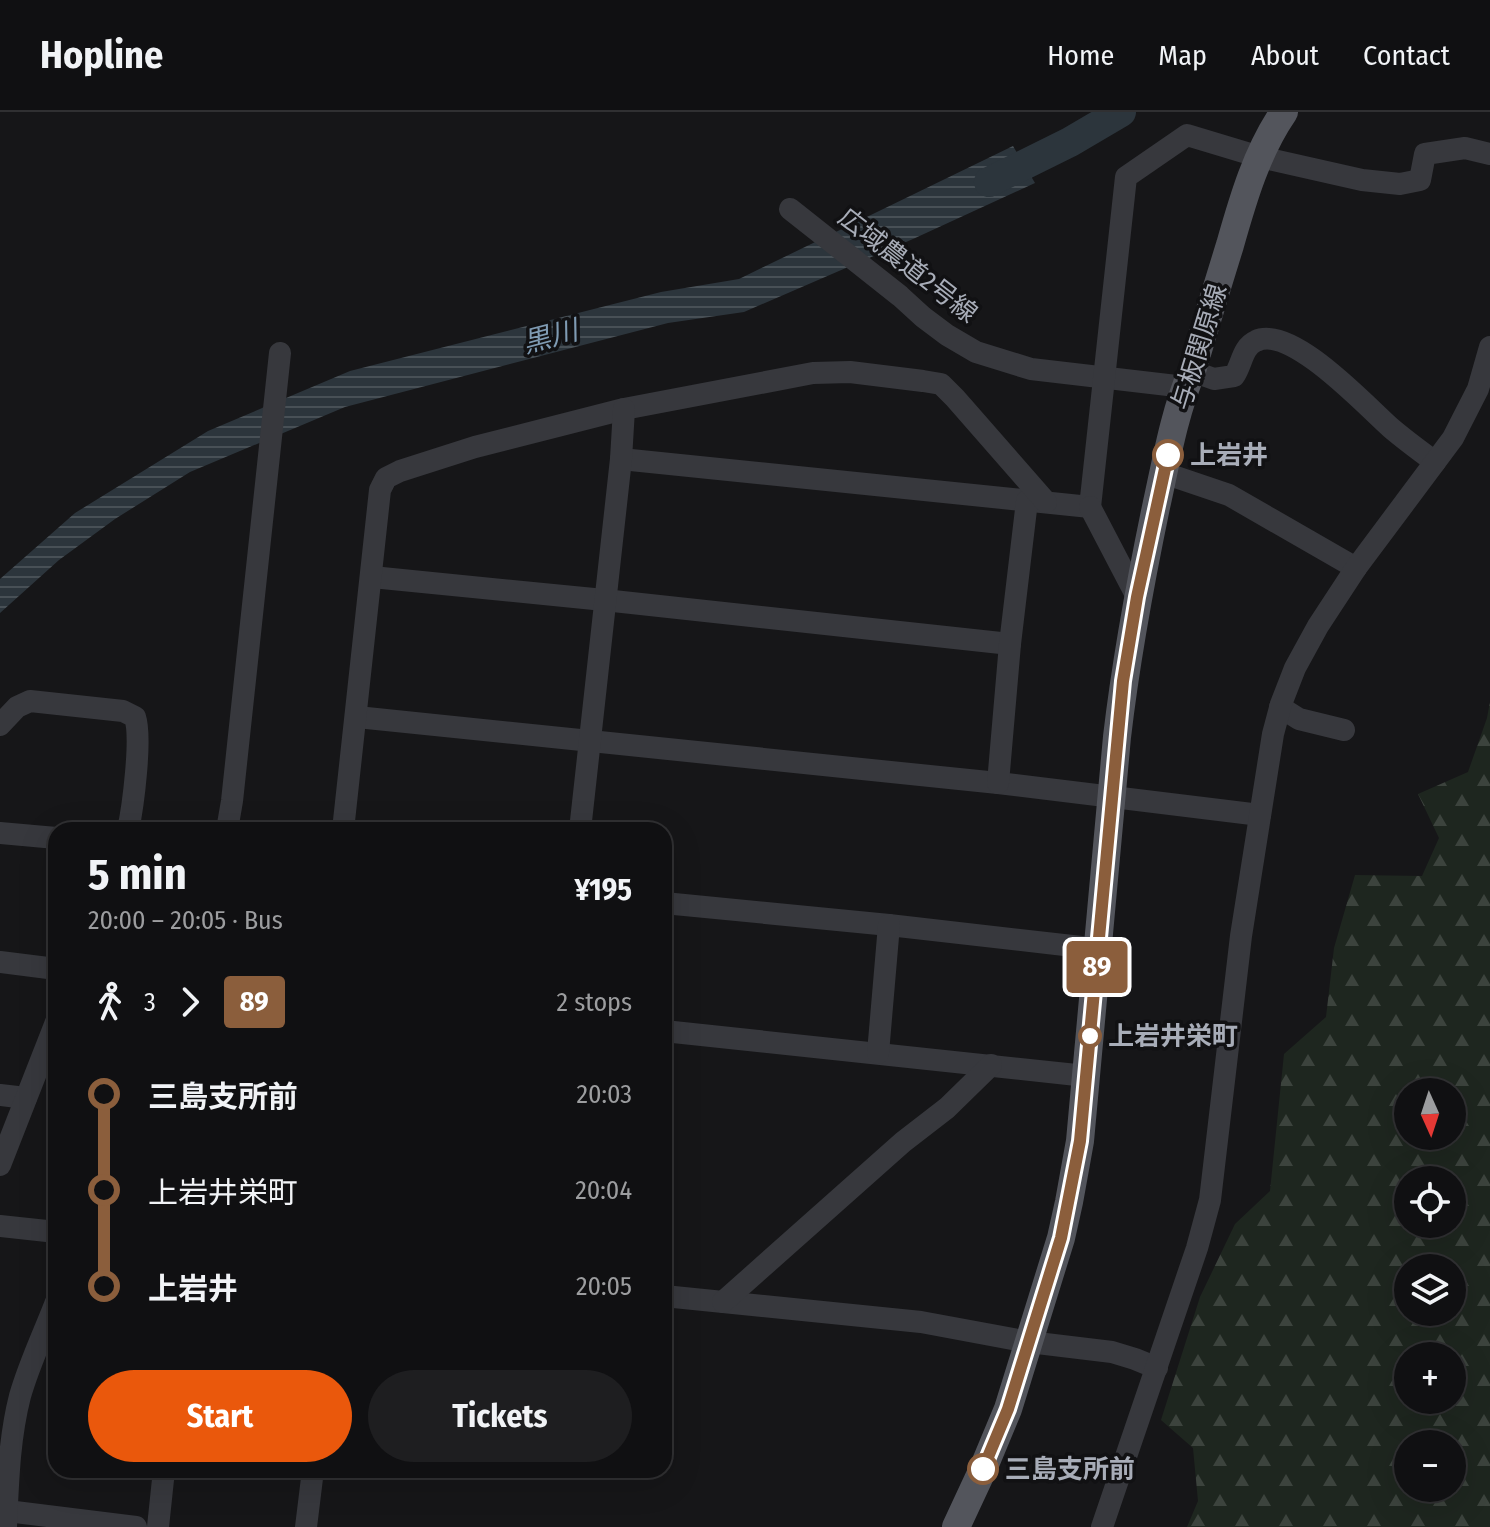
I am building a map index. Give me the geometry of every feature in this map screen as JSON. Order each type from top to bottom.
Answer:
[{"type":"main road","name":"与板関原線","points":[[956,1527],[1008,1409],[1061,1238],[1080,1141],[1123,681],[1137,597],[1188,379],[1245,195],[1260,157],[1284,112]]},
{"type":"street","points":[[1137,597],[1090,507],[1126,177],[1187,135],[1260,157],[1362,180],[1400,184],[1420,180],[1425,154],[1465,148],[1490,154]]},
{"type":"street","name":"広域農道2号線","points":[[790,209],[923,317],[976,352],[1031,369],[1103,378],[1214,379],[1234,376],[1245,350],[1254,341],[1265,338],[1284,340],[1356,393],[1390,427],[1435,462]]},
{"type":"street","points":[[1102,1527],[1197,1248],[1210,1200],[1235,982],[1273,734],[1280,707],[1295,668],[1318,626],[1356,568],[1453,438],[1478,389],[1490,347]]},
{"type":"street","points":[[228,822],[280,353]]},
{"type":"street","points":[[344,822],[380,490],[386,478],[475,447],[624,409],[813,373],[850,372],[941,384],[1036,502],[1010,644],[998,783]]},
{"type":"street","points":[[581,822],[624,409]]},
{"type":"street","points":[[621,459],[1090,507]]},
{"type":"street","points":[[1164,473],[1229,495],[1356,568]]},
{"type":"street","points":[[372,577],[1010,644]]},
{"type":"street","points":[[0,725],[17,707],[30,701],[123,711],[135,717],[138,745],[129,822]]},
{"type":"street","points":[[1280,707],[1299,719],[1344,730]]},
{"type":"street","points":[[357,717],[1112,795],[1260,815]]},
{"type":"street","points":[[0,833],[48,837]]},
{"type":"street","points":[[672,904],[1099,949]]},
{"type":"street","points":[[878,1053],[889,925]]},
{"type":"street","points":[[0,962],[48,968]]},
{"type":"street","points":[[672,1032],[1086,1076]]},
{"type":"street","points":[[0,1165],[48,1042]]},
{"type":"street","points":[[723,1302],[903,1142],[947,1108],[991,1065]]},
{"type":"street","points":[[0,1095],[26,1098]]},
{"type":"street","points":[[0,1226],[48,1231]]},
{"type":"street","points":[[672,1297],[921,1322],[1029,1342],[1112,1352],[1157,1368]]},
{"type":"street","points":[[48,1323],[20,1396],[9,1462],[6,1519],[136,1527]]},
{"type":"street","points":[[158,1527],[163,1478]]},
{"type":"street","points":[[306,1527],[312,1478]]},
{"type":"green space","points":[[1490,702],[1490,1527],[1187,1527],[1198,1501],[1193,1448],[1161,1420],[1200,1297],[1235,1224],[1270,1191],[1284,1054],[1326,1017],[1334,948],[1355,875],[1422,876],[1439,838],[1418,794],[1468,772]]},
{"type":"water","points":[[1013,146],[1035,183],[744,312],[668,323],[345,407],[190,472],[115,519],[59,560],[0,613],[0,579],[75,513],[208,431],[350,371],[661,292],[739,279]]},
{"type":"waterway","name":"黒川","points":[[1111,112],[1114,117]]},
{"type":"waterway","name":"黒川","points":[[989,182],[1070,142],[1121,112]]},
{"type":"bus line","name":"89","points":[[983,1469],[1008,1409],[1061,1238],[1069,1202],[1080,1141],[1123,681],[1137,597],[1168,455]]},
{"type":"place","name":"上岩井","points":[[1168,455]]},
{"type":"place","name":"上岩井栄町","points":[[1090,1036]]},
{"type":"place","name":"三島支所前","points":[[983,1469]]}]
